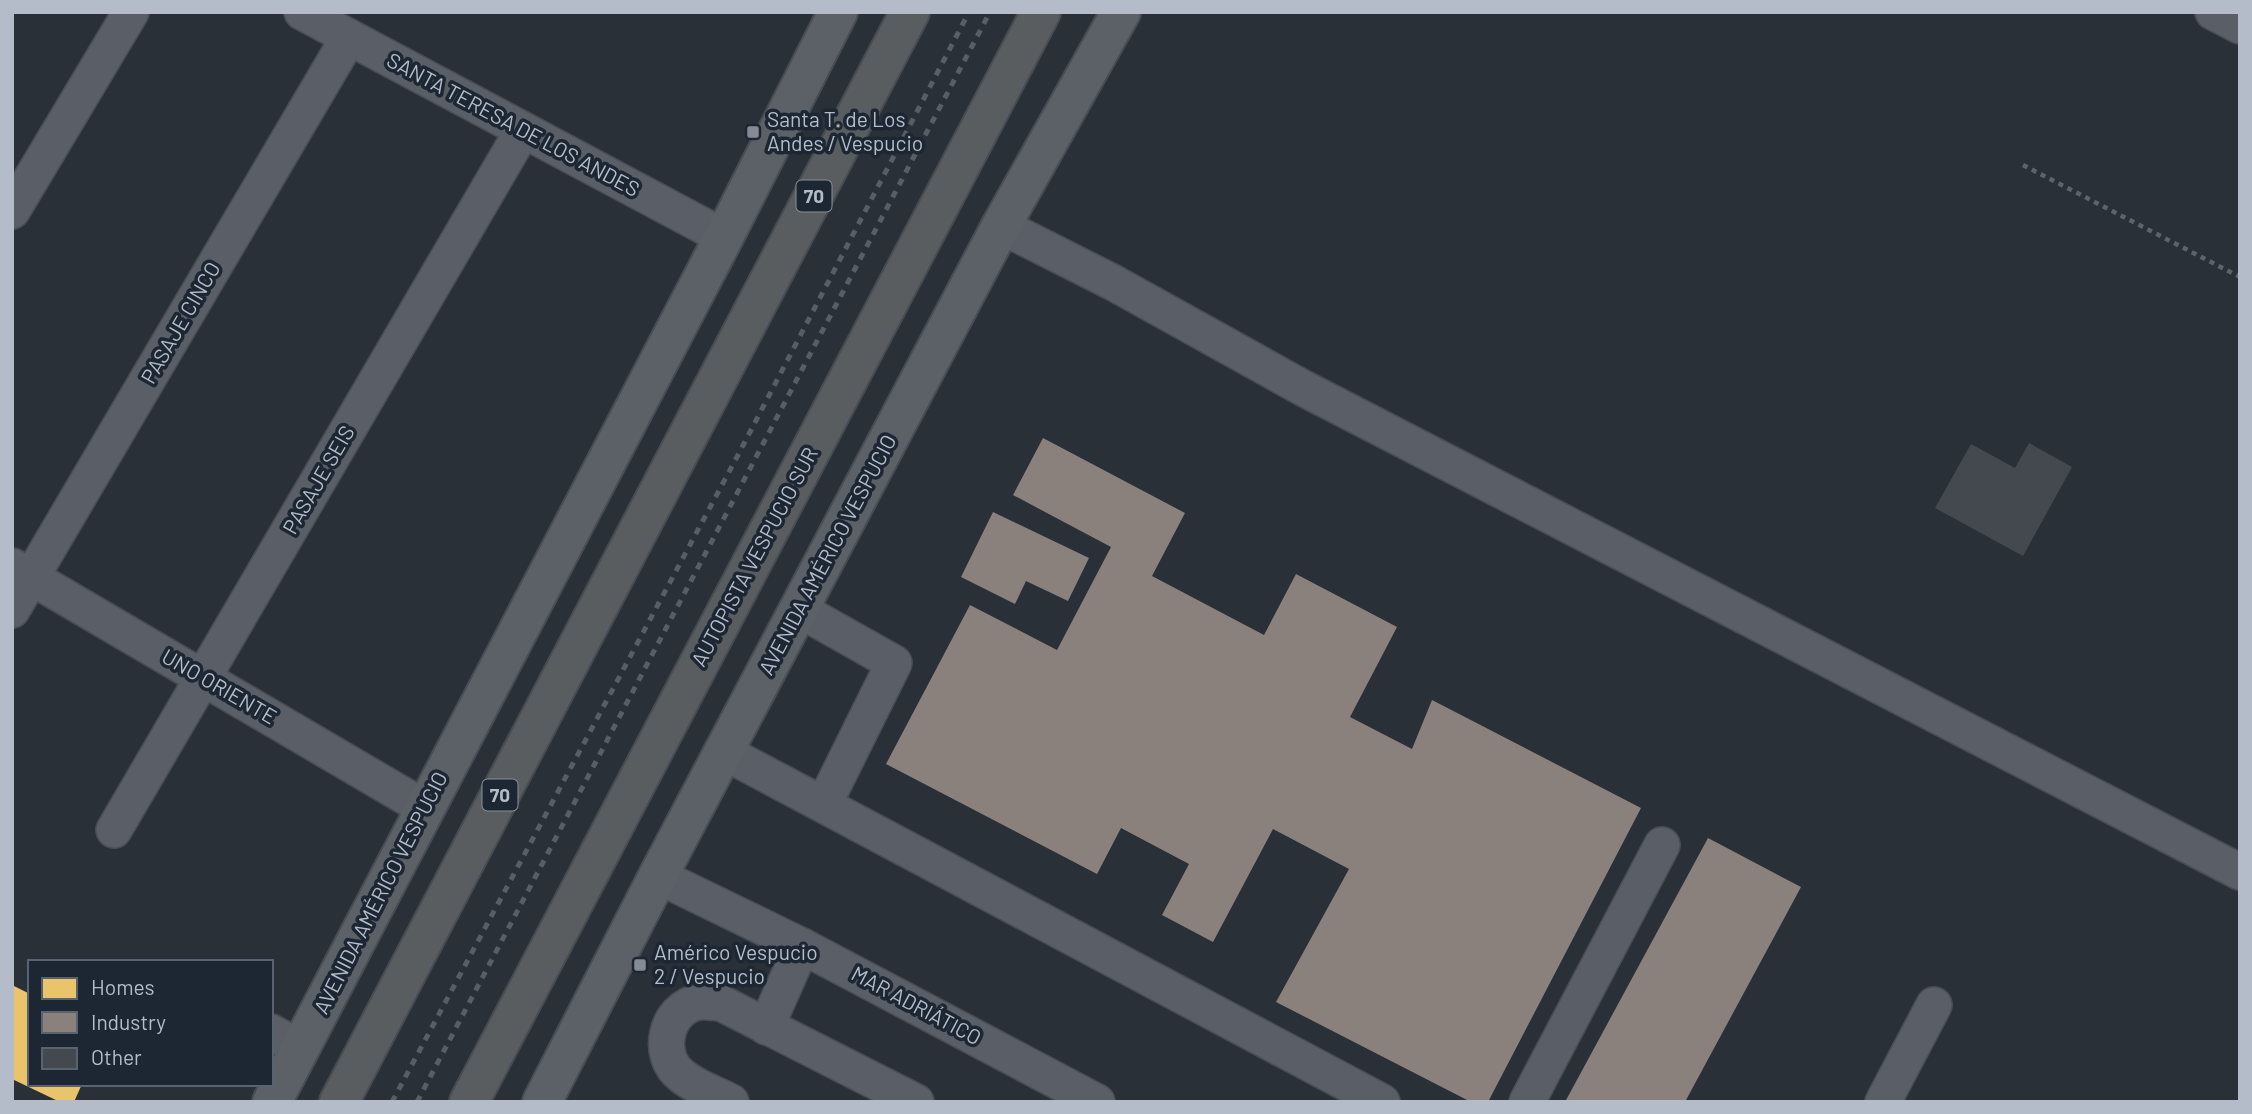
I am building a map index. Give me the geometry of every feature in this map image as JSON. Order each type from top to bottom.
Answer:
[{"type":"highway","name":"70","points":[[339,1102],[910,12]]},
{"type":"highway","name":"AUTOPISTA VESPUCIO SUR","points":[[468,1102],[1041,12]]},
{"type":"main road","name":"AVENIDA AMÉRICO VESPUCIO","points":[[272,1102],[286,1040],[425,808],[724,237],[838,12]]},
{"type":"main road","name":"AVENIDA AMÉRICO VESPUCIO","points":[[542,1102],[658,876],[1001,226],[1121,12]]},
{"type":"street","points":[[12,211],[131,12]]},
{"type":"street","name":"SANTA TERESA DE LOS ANDES","points":[[302,12],[724,237]]},
{"type":"street","points":[[2213,12],[2240,26]]},
{"type":"street","name":"PASAJE CINCO","points":[[12,610],[22,572],[348,37]]},
{"type":"street","name":"PASAJE SEIS","points":[[114,830],[523,130]]},
{"type":"street","points":[[1001,226],[1114,283],[1303,388],[2240,872]]},
{"type":"street","name":"UNO ORIENTE","points":[[22,572],[425,808]]},
{"type":"street","points":[[800,610],[894,663],[824,804]]},
{"type":"street","points":[[724,752],[1382,1102]]},
{"type":"street","points":[[1527,1102],[1662,845]]},
{"type":"street","name":"MAR ADRIÁTICO","points":[[658,876],[802,946],[1097,1102]]},
{"type":"street","points":[[766,1027],[802,946]]},
{"type":"street","points":[[731,1102],[681,1076],[668,1059],[666,1035],[676,1014],[697,1002],[721,1003],[915,1102]]},
{"type":"street","points":[[1883,1102],[1934,1005]]},
{"type":"path","points":[[2023,165],[2240,277]]},
{"type":"building: Homes","points":[[12,985],[28,993],[28,1086],[81,1086],[74,1102],[60,1102],[12,1079]]},
{"type":"building: Industry","points":[[1043,438],[1185,513],[1152,576],[1264,635],[1296,574],[1397,627],[1350,717],[1412,749],[1432,700],[1641,808],[1488,1102],[1471,1102],[1276,1002],[1349,869],[1273,829],[1213,942],[1162,915],[1189,864],[1121,828],[1097,874],[886,764],[970,605],[1057,650],[1111,547],[1013,495]]},
{"type":"building: Industry","points":[[993,512],[1089,558],[1068,601],[1026,581],[1015,604],[961,577]]},
{"type":"building: Industry","points":[[1708,838],[1801,887],[1685,1102],[1565,1102]]},
{"type":"building: Other","points":[[2029,443],[2072,467],[2023,556],[1935,508],[1971,444],[2015,468]]},
{"type":"railway","points":[[392,1102],[738,455],[969,12]]},
{"type":"railway","points":[[417,1102],[990,12]]},
{"type":"place","name":"Santa T. de Los Andes / Vespucio","points":[[753,132]]},
{"type":"place","name":"Américo Vespucio 2 / Vespucio","points":[[640,965]]}]
